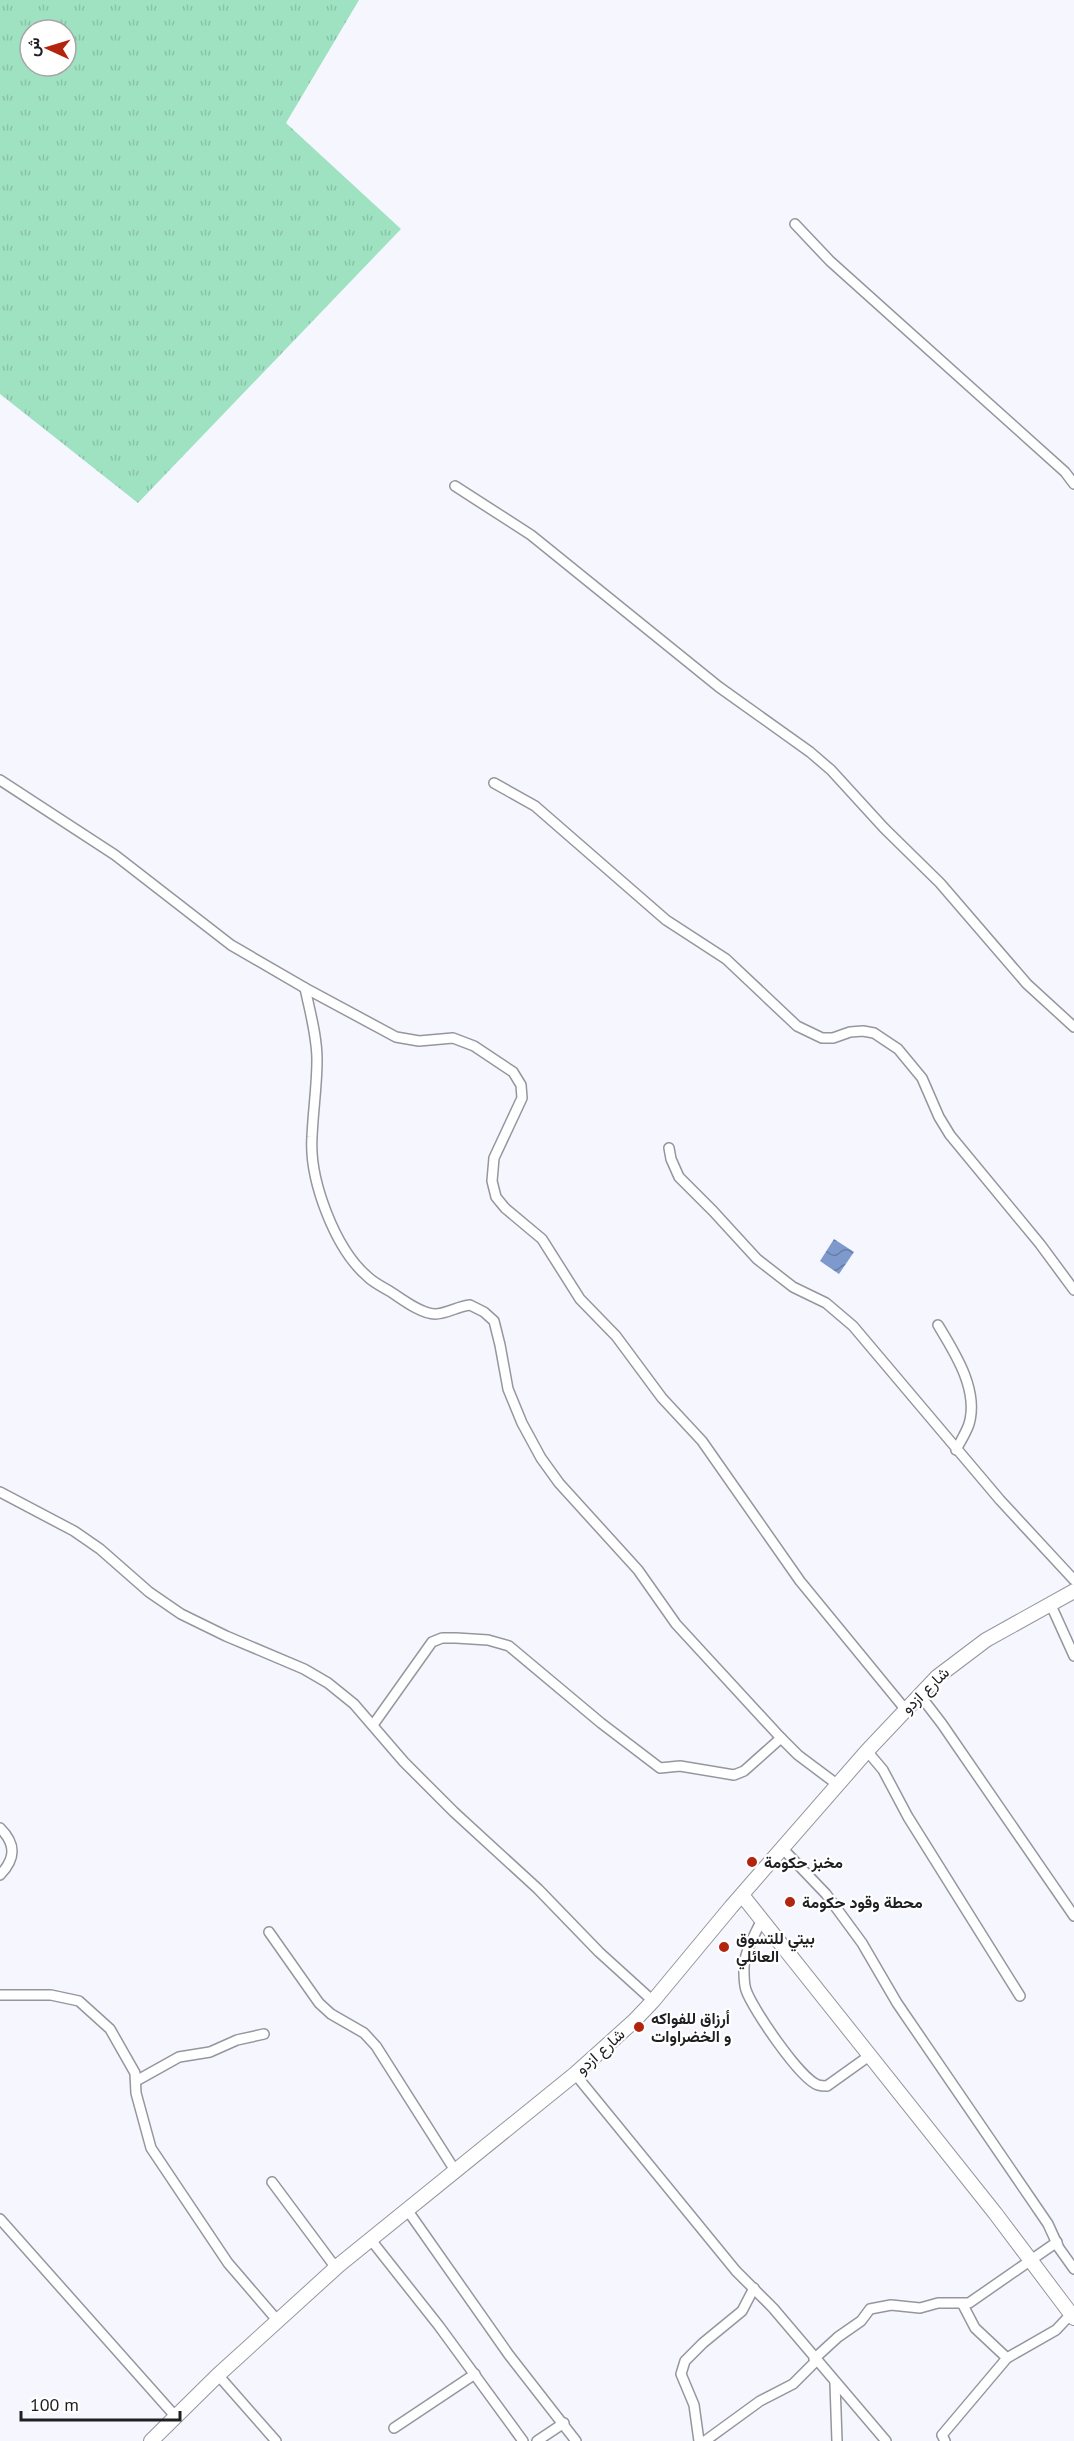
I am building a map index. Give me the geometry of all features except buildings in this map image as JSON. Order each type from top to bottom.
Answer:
[{"type":"street","points":[[795,224],[830,261],[945,362],[1065,472],[1074,484]]},
{"type":"street","points":[[455,486],[531,535],[719,687],[810,752],[831,770],[884,828],[940,883],[1027,984],[1074,1027]]},
{"type":"street","points":[[0,780],[115,855],[231,945],[305,988],[396,1037],[418,1041],[453,1038],[474,1046],[513,1072],[521,1084],[522,1098],[494,1158],[492,1181],[496,1197],[505,1208],[542,1239],[580,1299],[616,1336],[662,1398],[702,1441],[800,1581],[905,1709]]},
{"type":"street","points":[[494,783],[535,806],[666,920],[726,959],[797,1026],[822,1038],[833,1038],[850,1032],[863,1031],[874,1034],[898,1048],[922,1078],[939,1117],[950,1134],[1040,1244],[1074,1290]]},
{"type":"street","points":[[305,988],[317,1058],[316,1098],[311,1138],[312,1166],[319,1195],[351,1258],[368,1278],[427,1313],[444,1313],[470,1305],[484,1312],[494,1321],[508,1389],[522,1423],[541,1458],[559,1484],[638,1570],[676,1624],[781,1738],[798,1755],[838,1785]]},
{"type":"street","points":[[669,1148],[674,1169],[686,1186],[713,1211],[757,1259],[793,1287],[826,1303],[853,1326],[956,1450],[1074,1580]]},
{"type":"street","points":[[938,1325],[961,1370],[972,1407],[968,1426],[956,1450]]},
{"type":"street","points":[[0,1492],[74,1531],[100,1549],[148,1592],[181,1614],[304,1669],[328,1683],[354,1704],[404,1762],[439,1798],[653,2001]]},
{"type":"street","name":"شارع ازدو","points":[[151,2441],[218,2375],[336,2268],[611,2043],[653,2001],[742,1895],[919,1694],[954,1662],[978,1645],[1074,1591]]},
{"type":"street","points":[[1050,1603],[1074,1656]]},
{"type":"street","points":[[373,1725],[432,1642],[442,1638],[456,1638],[488,1640],[509,1646],[601,1724],[660,1768],[680,1766],[734,1775],[744,1771],[781,1738]]},
{"type":"street","points":[[919,1694],[956,1743],[1074,1916]]},
{"type":"street","points":[[867,1751],[883,1770],[908,1817],[1020,1996]]},
{"type":"street","points":[[0,1828],[10,1838],[13,1848],[12,1858],[0,1875]]},
{"type":"street","points":[[783,1849],[826,1894],[862,1944],[897,2003],[1048,2224],[1074,2269]]},
{"type":"street","points":[[742,1895],[1072,2315],[1056,2330],[1007,2358],[953,2419],[942,2435],[945,2441]]},
{"type":"street","points":[[762,1919],[743,1968],[745,1988],[763,2022],[779,2043],[805,2075],[817,2085],[827,2086],[869,2056]]},
{"type":"street","points":[[268,1932],[319,2003],[331,2014],[357,2028],[376,2046],[456,2172]]},
{"type":"street","points":[[0,1995],[51,1995],[79,2001],[110,2029],[131,2063],[136,2081],[136,2093],[151,2148],[228,2263],[277,2320]]},
{"type":"street","points":[[136,2081],[179,2057],[210,2052],[237,2040],[264,2034]]},
{"type":"street","points":[[575,2074],[736,2271],[772,2308],[886,2441]]},
{"type":"street","points":[[272,2182],[336,2268]]},
{"type":"street","points":[[408,2211],[509,2355],[576,2441]]},
{"type":"street","points":[[0,2219],[176,2416]]},
{"type":"street","points":[[371,2240],[475,2374],[523,2441]]},
{"type":"street","points":[[705,2441],[760,2401],[793,2384],[838,2337],[861,2322],[870,2309],[903,2305],[921,2308],[938,2303],[963,2305],[975,2301],[1057,2242]]},
{"type":"street","points":[[699,2441],[694,2405],[681,2374],[685,2361],[742,2311],[754,2288]]},
{"type":"street","points":[[963,2305],[975,2328],[1007,2358]]},
{"type":"street","points":[[394,2428],[475,2374]]},
{"type":"street","points":[[218,2375],[276,2441]]},
{"type":"street","points":[[835,2383],[837,2441]]},
{"type":"street","points":[[537,2441],[564,2423]]},
{"type":"green space","points":[[0,0],[359,0],[286,123],[401,229],[138,503],[0,394]]},
{"type":"water","points":[[834,1239],[854,1252],[839,1274],[820,1261]]},
{"type":"place","name":"مخبز حكومة","points":[[752,1862]]},
{"type":"place","name":"محطة وقود حكومة","points":[[790,1902]]},
{"type":"place","name":"بيتي للتسوق العائلي","points":[[724,1947]]},
{"type":"place","name":"أرزاق للفواكه و الخضراوات","points":[[639,2027]]}]
